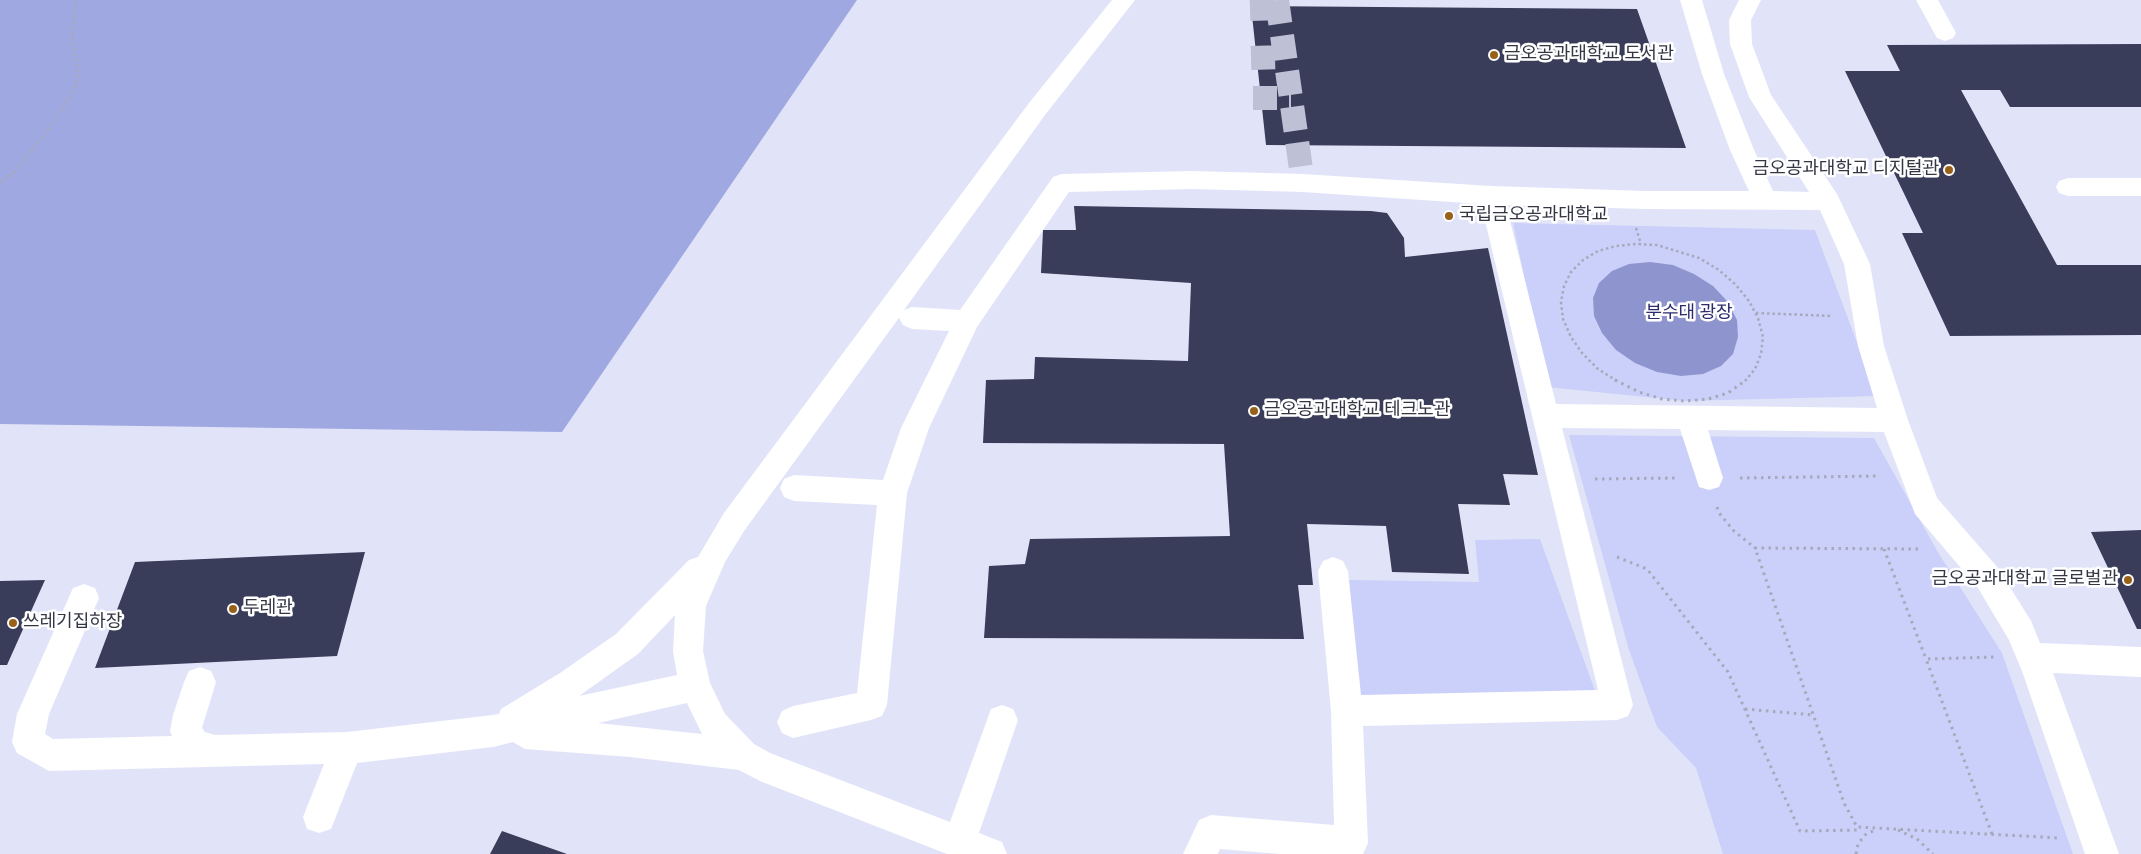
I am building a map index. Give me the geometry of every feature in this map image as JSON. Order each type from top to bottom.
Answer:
[{"type":"street","points":[[990,854],[760,765],[743,755],[714,725],[695,686],[688,651],[691,606],[714,554],[734,522],[1037,109],[1124,0]]},
{"type":"street","points":[[1691,0],[1713,74],[1742,150],[1764,200]]},
{"type":"street","points":[[1750,0],[1740,20],[1740,44],[1760,97],[1828,201],[1857,264],[1871,346],[1894,420],[1926,505],[1988,578],[2020,631],[2100,847]]},
{"type":"street","points":[[1927,0],[1945,33]]},
{"type":"street","points":[[793,722],[871,705],[893,493],[915,428],[967,321],[1062,182],[1192,180],[1303,183],[1491,195],[1646,200],[1828,201]]},
{"type":"street","points":[[2068,187],[2141,187]]},
{"type":"street","points":[[1347,711],[1617,705],[1491,195]]},
{"type":"street","points":[[912,318],[967,321]]},
{"type":"street","points":[[1546,416],[1894,420]]},
{"type":"street","points":[[1690,417],[1709,478]]},
{"type":"street","points":[[794,488],[893,493]]},
{"type":"street","points":[[493,731],[571,684],[626,644],[714,554]]},
{"type":"street","points":[[1200,854],[1211,832],[1350,849],[1347,711],[1333,571]]},
{"type":"street","points":[[84,598],[33,714],[28,742],[49,755],[347,748],[493,731],[695,686]]},
{"type":"street","points":[[2031,657],[2141,662]]},
{"type":"street","points":[[200,682],[189,715],[186,731],[194,744],[215,751]]},
{"type":"street","points":[[959,843],[1002,720]]},
{"type":"street","points":[[493,731],[630,741],[743,755]]},
{"type":"street","points":[[319,817],[347,748]]},
{"type":"path","points":[[0,182],[13,174],[45,134],[74,90],[78,77],[72,34],[76,0]]},
{"type":"path","points":[[1636,244],[1657,245],[1699,258],[1719,270],[1736,285],[1756,313],[1762,336],[1761,354],[1755,370],[1744,383],[1728,393],[1708,399],[1685,401],[1662,399],[1639,392],[1618,382],[1598,369],[1582,354],[1570,337],[1563,319],[1561,302],[1571,272],[1583,260],[1598,251],[1616,246],[1636,244]]},
{"type":"path","points":[[1756,313],[1866,317]]},
{"type":"path","points":[[1709,478],[1719,513],[1734,531],[1755,548],[1844,803],[1857,828],[1992,834],[2100,847]]},
{"type":"path","points":[[1576,541],[1647,569],[1728,672],[1800,831],[1888,828],[1902,831],[1917,839],[1933,854]]},
{"type":"path","points":[[1755,548],[1964,550]]},
{"type":"path","points":[[1884,549],[1992,834]]},
{"type":"path","points":[[1926,659],[2031,657]]},
{"type":"path","points":[[1744,709],[1814,715]]},
{"type":"path","points":[[1856,854],[1858,844],[1865,835],[1875,829]]},
{"type":"green space","name":"분수대 광장","points":[[1513,223],[1815,230],[1877,396],[1685,401],[1547,387]]},
{"type":"green space","points":[[1569,435],[1874,438],[1939,554],[2002,653],[2073,854],[1723,854],[1696,768],[1657,727],[1629,650]]},
{"type":"green space","points":[[1540,539],[1598,699],[1360,702],[1349,580],[1479,582],[1475,540]]},
{"type":"shaded area","points":[[0,0],[857,0],[562,432],[0,424]]},
{"type":"shaded area","points":[[1650,262],[1673,265],[1694,274],[1713,286],[1728,302],[1737,320],[1738,337],[1733,354],[1721,366],[1703,374],[1681,376],[1657,372],[1635,363],[1616,350],[1602,333],[1594,316],[1593,298],[1599,283],[1612,271],[1629,264]]},
{"type":"building","name":"금오공과대학교 도서관","points":[[1251,6],[1637,9],[1686,148],[1266,145]]},
{"type":"building","name":"금오공과대학교 디지털관","points":[[2141,44],[2141,107],[2010,107],[2000,90],[1961,90],[2057,265],[2141,265],[2141,335],[1950,336],[1902,233],[1923,233],[1845,71],[1900,71],[1887,45]]},
{"type":"building","name":"금오공과대학교 테크노관","points":[[1074,206],[1371,211],[1387,213],[1404,238],[1405,257],[1488,248],[1538,475],[1503,474],[1510,505],[1458,504],[1469,574],[1392,572],[1386,526],[1307,524],[1313,585],[1298,585],[1304,639],[984,638],[989,566],[1025,564],[1030,539],[1230,536],[1224,444],[983,443],[986,380],[1034,379],[1035,357],[1188,361],[1191,283],[1041,273],[1043,230],[1076,230]]},
{"type":"building","name":"금오공과대학교 글로벌관","points":[[2141,530],[2141,629],[2137,629],[2091,532]]},
{"type":"building","name":"두레관","points":[[365,552],[337,656],[95,668],[135,562]]},
{"type":"building","name":"쓰레기집하장","points":[[45,580],[7,665],[0,665],[0,581]]},
{"type":"building","points":[[502,831],[567,854],[490,854]]},
{"type":"tunnel","points":[[1277,0],[1291,98]]},
{"type":"tunnel","points":[[1250,9],[1278,8]]},
{"type":"tunnel","points":[[1251,58],[1285,57]]},
{"type":"tunnel","points":[[1253,98],[1291,98]]},
{"type":"tunnel","points":[[1291,98],[1303,183]]},
{"type":"place","name":"금오공과대학교 도서관","points":[[1494,55]]},
{"type":"place","name":"금오공과대학교 디지털관","points":[[1949,170]]},
{"type":"place","name":"국립금오공과대학교","points":[[1449,216]]},
{"type":"place","name":"금오공과대학교 테크노관","points":[[1254,411]]},
{"type":"place","name":"금오공과대학교 글로벌관","points":[[2128,580]]},
{"type":"place","name":"두레관","points":[[233,609]]},
{"type":"place","name":"쓰레기집하장","points":[[13,623]]}]
